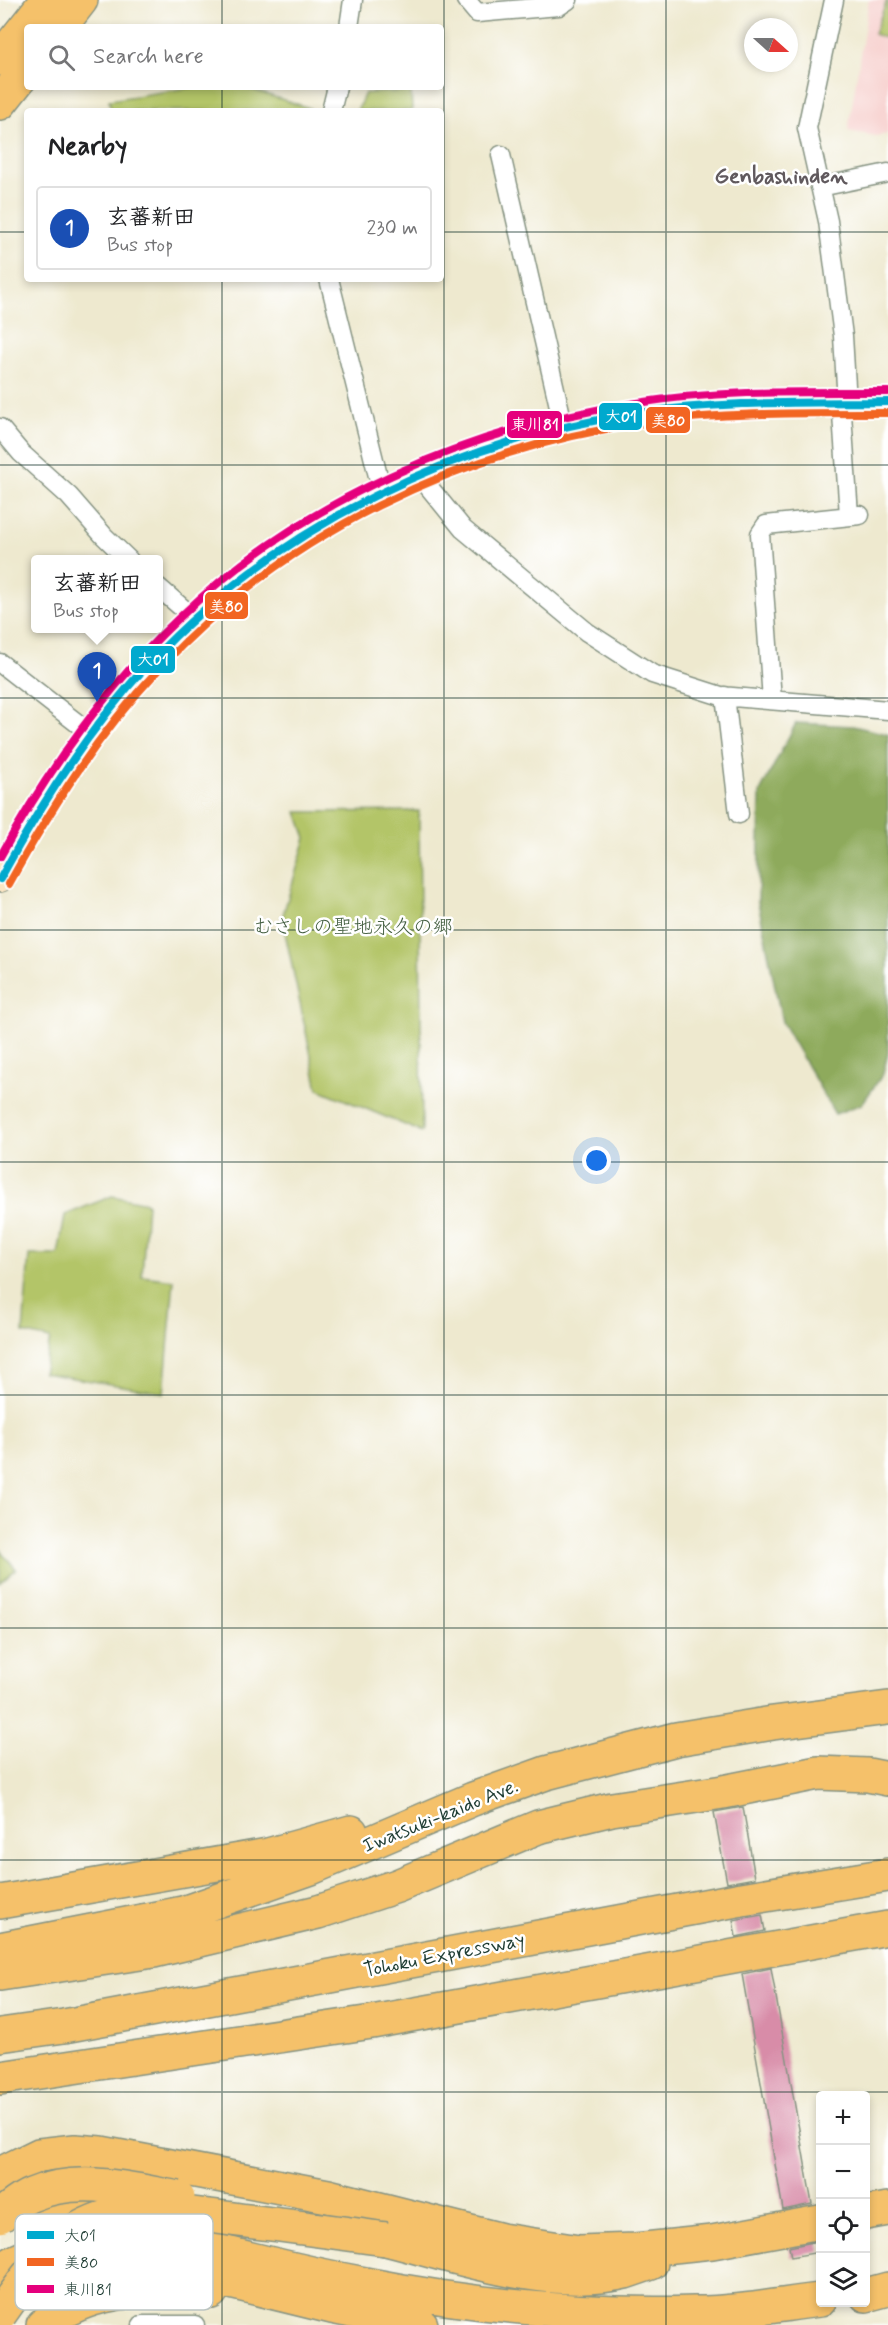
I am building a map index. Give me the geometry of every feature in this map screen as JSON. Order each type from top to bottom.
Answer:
[{"type":"highway","points":[[28,24],[47,0]]},
{"type":"highway","points":[[62,24],[81,0]]},
{"type":"highway","points":[[0,59],[24,29]]},
{"type":"highway","points":[[0,103],[24,73]]},
{"type":"highway","name":"Iwatsuki-kaido Ave.","points":[[0,1949],[183,1913],[311,1868],[473,1798],[546,1773],[676,1739],[888,1708]]},
{"type":"highway","points":[[0,1902],[267,1855],[339,1837],[430,1803],[546,1773]]},
{"type":"highway","points":[[0,1974],[154,1952],[318,1912],[397,1886],[538,1827],[612,1809],[723,1792],[818,1773],[868,1775],[888,1779]]},
{"type":"highway","name":"Tohoku Expressway","points":[[0,2035],[63,2026],[742,1899],[888,1875]]},
{"type":"highway","points":[[0,2078],[372,2022],[888,1929]]},
{"type":"highway","points":[[0,2174],[39,2155],[75,2151],[101,2153],[328,2196],[502,2240],[579,2252],[635,2250],[712,2242],[816,2223]]},
{"type":"highway","points":[[0,2216],[29,2195],[57,2187],[105,2184],[386,2239],[492,2266],[528,2272],[594,2276],[625,2272],[712,2242]]},
{"type":"highway","points":[[0,2195],[76,2214]]},
{"type":"highway","points":[[870,2212],[888,2209]]},
{"type":"highway","points":[[136,2214],[160,2211],[184,2214]]},
{"type":"highway","points":[[213,2218],[386,2239]]},
{"type":"highway","points":[[213,2248],[371,2286],[505,2305],[572,2311],[697,2313],[747,2310],[816,2301]]},
{"type":"highway","points":[[0,2272],[15,2264]]},
{"type":"highway","points":[[213,2278],[332,2307],[421,2325]]},
{"type":"highway","points":[[213,2292],[332,2307]]},
{"type":"highway","points":[[0,2314],[15,2293]]},
{"type":"highway","points":[[739,2325],[812,2313],[831,2307]]},
{"type":"highway","points":[[43,2325],[67,2310]]},
{"type":"main road","points":[[0,879],[21,838],[90,733],[162,651],[233,585],[267,559],[343,512],[419,475],[474,455],[564,428],[662,410],[768,403],[888,402]]},
{"type":"street","points":[[349,24],[353,0]]},
{"type":"street","points":[[466,0],[477,12],[559,6],[568,0]]},
{"type":"street","points":[[772,700],[760,534],[766,525],[855,515],[842,414],[847,403],[843,336],[828,221],[807,128],[834,0]]},
{"type":"street","points":[[331,108],[336,90]]},
{"type":"street","points":[[501,155],[564,428]]},
{"type":"street","points":[[820,187],[888,173]]},
{"type":"street","points":[[330,282],[382,492]]},
{"type":"street","points":[[0,428],[21,453],[69,496],[124,555]]},
{"type":"street","points":[[419,475],[463,529],[586,632],[651,674],[725,696],[888,710]]},
{"type":"street","points":[[163,591],[195,619]]},
{"type":"street","points":[[0,663],[90,733]]},
{"type":"street","points":[[725,696],[739,814]]},
{"type":"street","points":[[142,2325],[195,2325]]},
{"type":"shaded area","points":[[869,0],[888,0],[888,134],[876,136],[848,131]]},
{"type":"green space","points":[[888,0],[888,39],[874,34]]},
{"type":"green space","points":[[174,90],[252,90],[309,108],[110,108],[109,100]]},
{"type":"green space","points":[[411,91],[412,108],[358,108],[365,93]]},
{"type":"green space","points":[[796,723],[853,726],[888,734],[888,1053],[883,1074],[862,1104],[835,1114],[782,1022],[758,902],[760,792]]},
{"type":"green space","name":"むさしの聖地永久の郷","points":[[419,811],[422,1132],[318,1089],[282,918],[306,838],[297,812]]},
{"type":"green space","points":[[112,1196],[147,1203],[142,1276],[174,1280],[164,1393],[43,1373],[50,1339],[23,1333],[29,1255],[58,1255],[65,1215]]},
{"type":"green space","points":[[0,1550],[16,1569],[0,1583]]},
{"type":"building","points":[[743,1807],[755,1878],[727,1883],[714,1812]]},
{"type":"building","points":[[762,1915],[765,1931],[736,1937],[733,1920]]},
{"type":"building","points":[[771,1968],[812,2204],[783,2210],[742,1974]]},
{"type":"building","points":[[816,2241],[816,2253],[791,2257],[789,2247]]},
{"type":"transit line","name":"東川81","points":[[0,857],[58,761],[103,701],[152,645],[227,576],[279,538],[334,505],[391,476],[451,451],[512,431],[574,415],[637,403],[699,396],[888,392]]},
{"type":"transit line","name":"大01","points":[[0,879],[68,766],[107,712],[150,662],[200,613],[255,569],[313,530],[374,496],[438,467],[504,444],[571,426],[640,413],[702,406],[888,402]]},
{"type":"transit line","name":"美80","points":[[9,884],[77,772],[115,720],[158,670],[207,621],[261,578],[318,539],[379,505],[442,477],[508,453],[575,436],[643,423],[734,415],[888,413]]},
{"type":"place","name":"玄蕃新田","points":[[97,702]]},
{"type":"district","name":"Genbashinden","points":[[781,175]]}]
